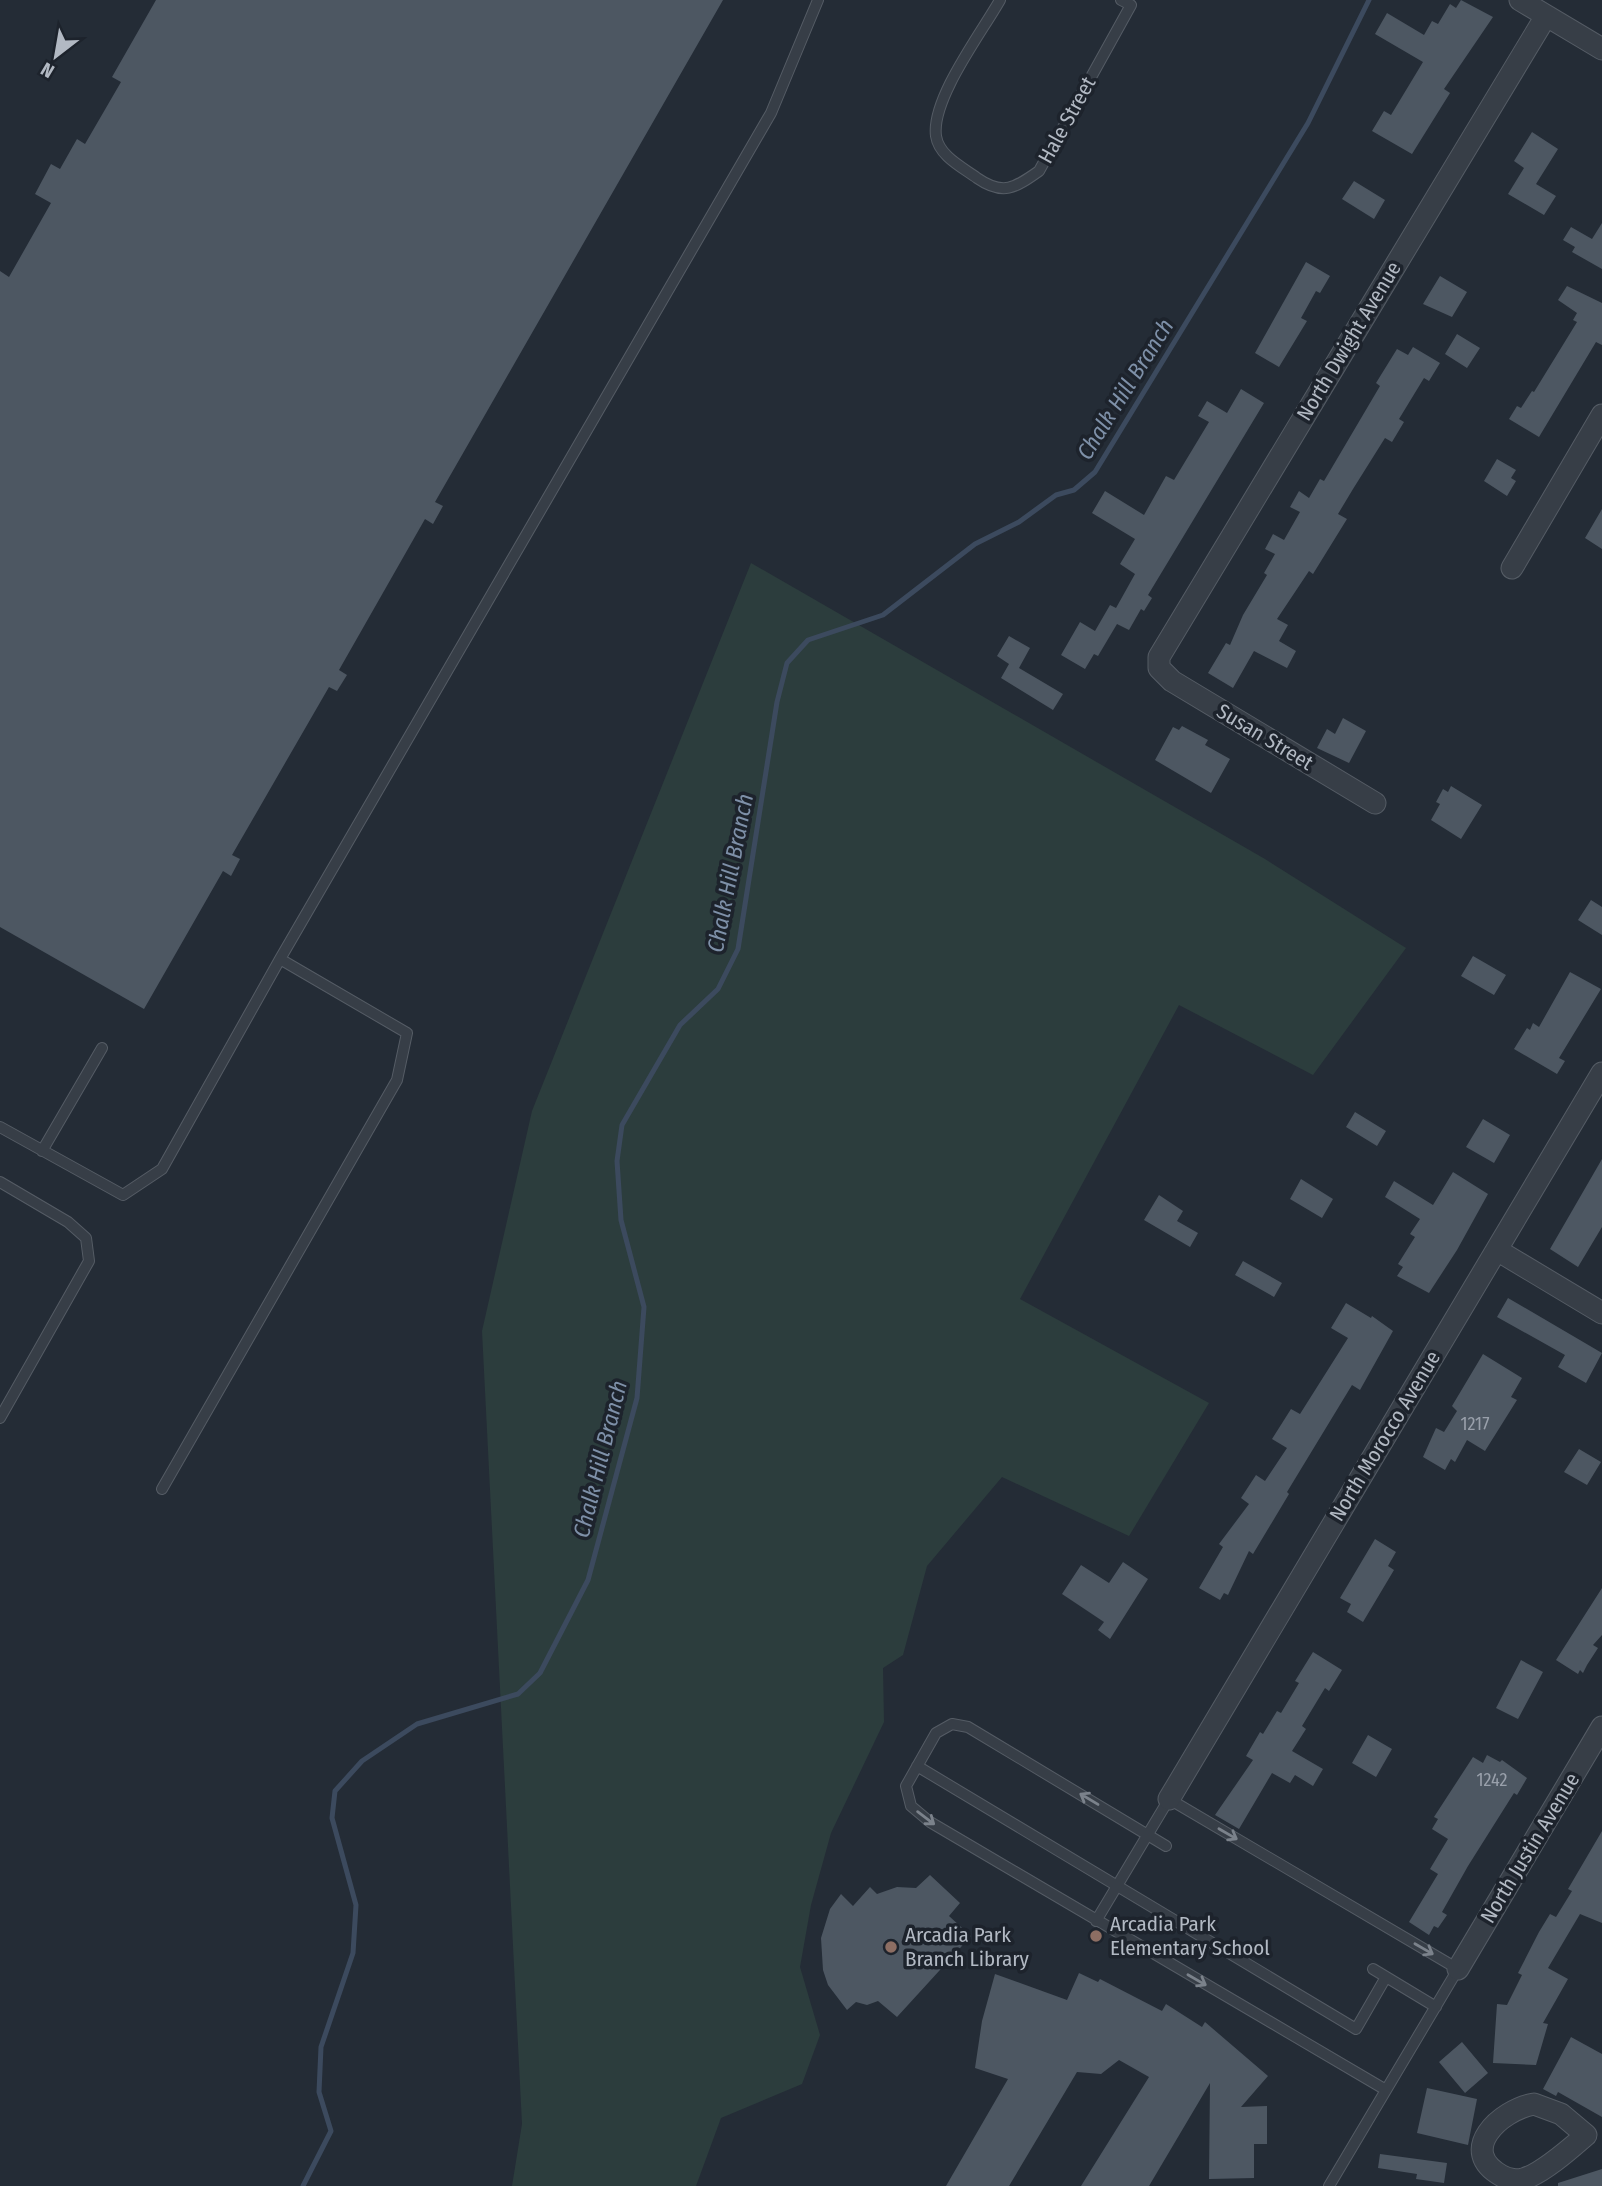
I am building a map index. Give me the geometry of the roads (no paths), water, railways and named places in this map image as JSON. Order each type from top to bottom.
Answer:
[{"type":"street","points":[[1520,0],[1602,49]]},
{"type":"street","name":"North Dwight Avenue","points":[[1159,668],[1160,651],[1546,16]]},
{"type":"street","points":[[1512,568],[1602,415]]},
{"type":"street","name":"Susan Street","points":[[1159,668],[1172,681],[1375,803]]},
{"type":"street","name":"North Morocco Avenue","points":[[1169,1799],[1602,1073]]},
{"type":"street","points":[[1497,1250],[1602,1313]]},
{"type":"street","name":"North Justin Avenue","points":[[1458,1969],[1602,1727]]},
{"type":"street","points":[[1534,2104],[1561,2115],[1594,2139],[1523,2179],[1508,2179],[1492,2170],[1484,2160],[1482,2149],[1495,2122],[1519,2106],[1534,2104]]},
{"type":"lane","points":[[0,1127],[123,1195],[162,1169],[280,959],[771,113],[818,0]]},
{"type":"lane","name":"Hale Street","points":[[1000,0],[940,105],[936,137],[947,158],[991,187],[1016,188],[1039,171],[1128,2]]},
{"type":"lane","points":[[162,1489],[397,1080],[407,1033],[280,959]]},
{"type":"lane","points":[[42,1151],[102,1048]]},
{"type":"lane","points":[[0,1182],[68,1222],[86,1238],[89,1261],[0,1418]]},
{"type":"lane","points":[[1166,1846],[968,1727],[952,1724],[936,1733],[906,1786],[911,1806],[930,1822],[1386,2090]]},
{"type":"lane","points":[[916,1766],[1356,2029],[1386,1977]]},
{"type":"lane","points":[[1096,1921],[1169,1799],[1458,1969],[1329,2186]]},
{"type":"lane","points":[[1373,1969],[1436,2007]]},
{"type":"waterway","name":"Chalk Hill Branch","points":[[303,2186],[331,2131],[319,2092],[321,2047],[353,1953],[356,1905],[332,1818],[335,1791],[362,1761],[417,1724],[518,1694],[540,1673],[588,1580],[637,1398],[644,1307],[621,1220],[617,1161],[622,1125],[680,1025],[718,989],[738,949],[777,702],[787,663],[808,640],[883,615],[975,544],[1019,522],[1056,495],[1074,490],[1095,472],[1308,123],[1369,0]]},
{"type":"place","name":"Arcadia Park Elementary School","points":[[1096,1936]]},
{"type":"place","name":"Arcadia Park Branch Library","points":[[891,1947]]}]
